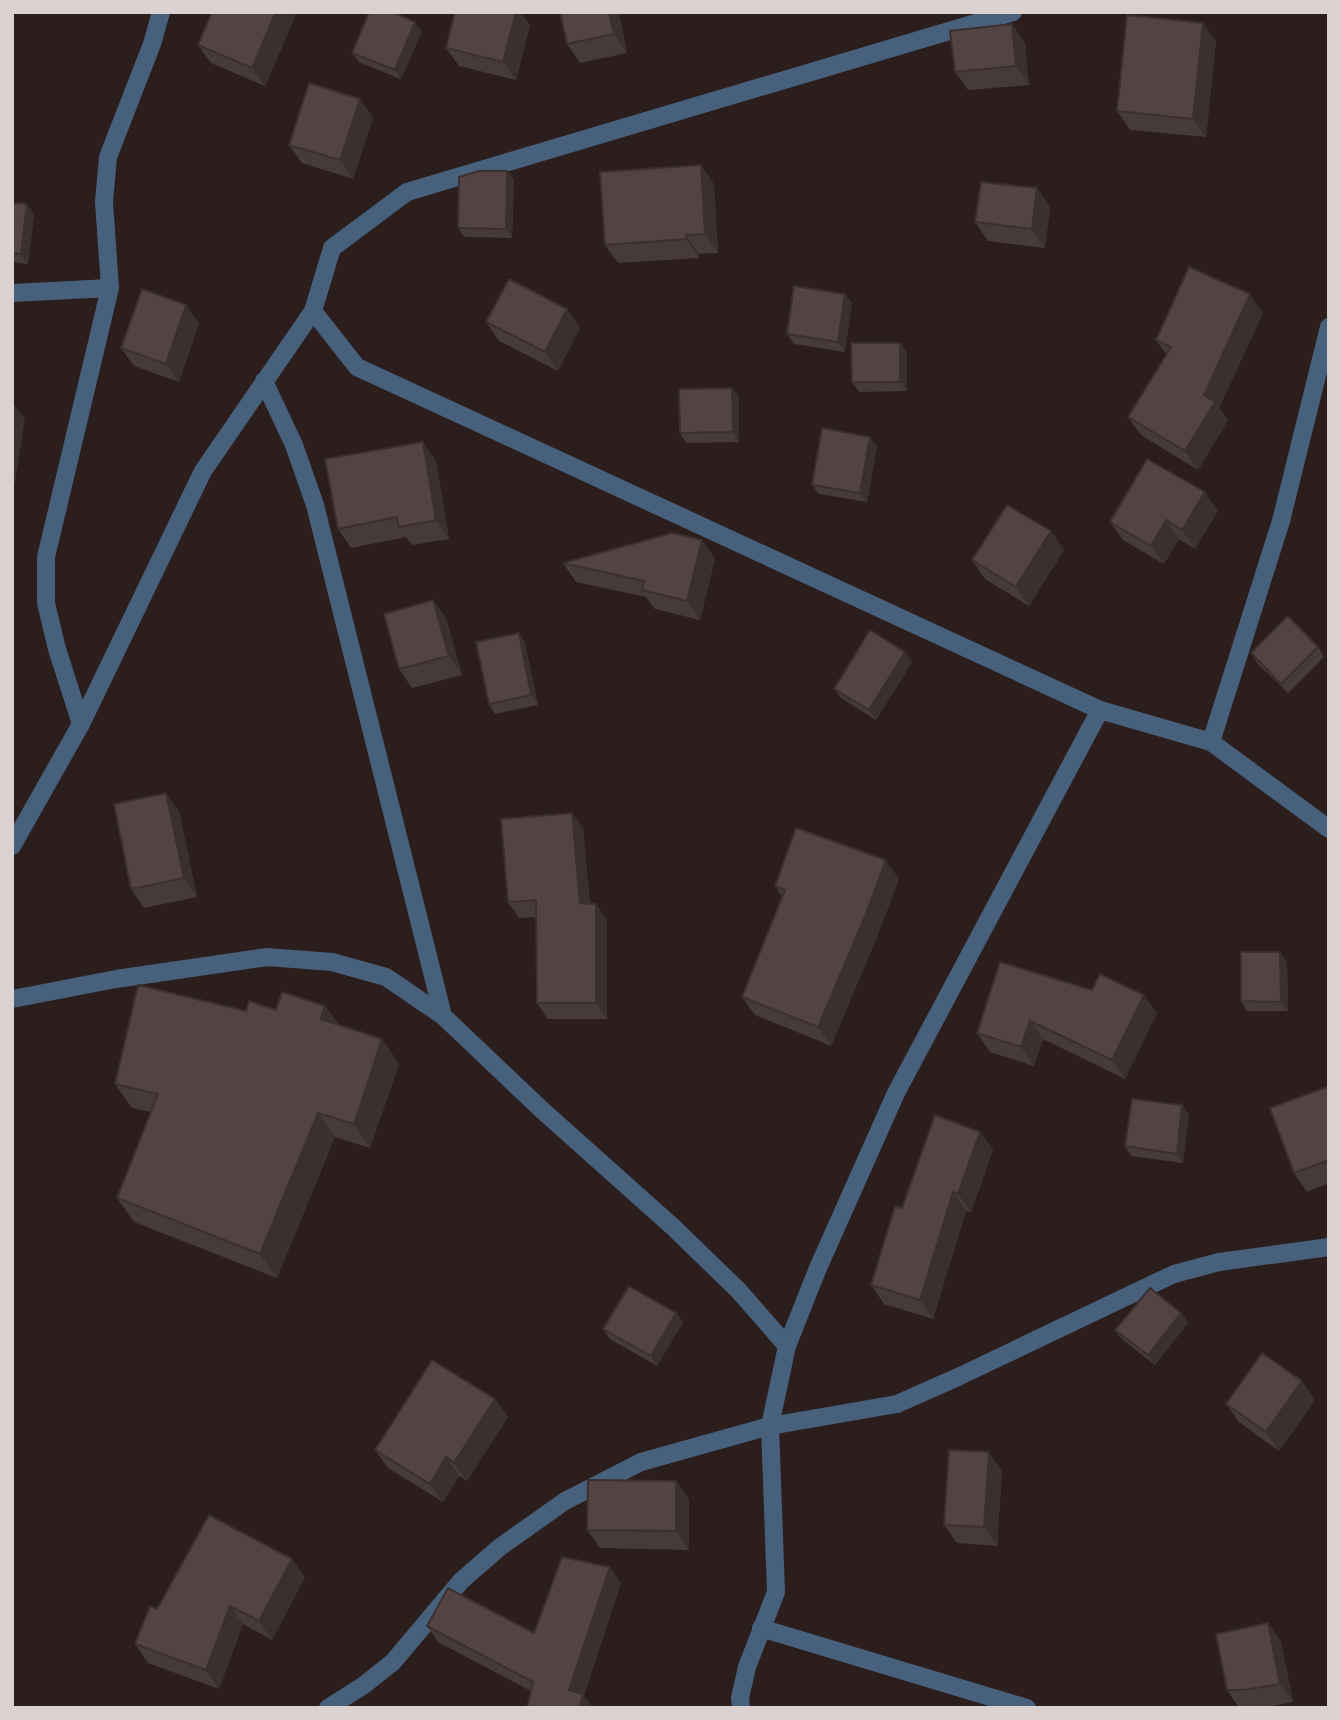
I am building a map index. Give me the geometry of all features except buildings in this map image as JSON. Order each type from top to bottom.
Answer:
[{"type":"street","points":[[81,724],[57,649],[46,603],[46,557],[110,288],[104,202],[108,157],[152,44],[161,12]]},
{"type":"street","points":[[12,846],[81,724],[203,471],[313,311],[332,248],[407,192],[1013,12]]},
{"type":"street","points":[[12,293],[110,288]]},
{"type":"street","points":[[313,311],[357,367],[1100,710],[1211,742],[1329,829]]},
{"type":"street","points":[[1211,742],[1281,521],[1329,327]]},
{"type":"street","points":[[264,381],[294,445],[315,505],[443,1016]]},
{"type":"street","points":[[741,1708],[740,1698],[747,1667],[775,1591],[770,1426],[787,1346],[818,1268],[896,1093],[1100,710]]},
{"type":"street","points":[[12,999],[116,979],[267,957],[332,962],[386,977],[443,1016],[542,1110],[673,1227],[739,1291],[787,1346]]},
{"type":"street","points":[[328,1708],[393,1662],[461,1581],[500,1547],[565,1501],[641,1462],[770,1426],[897,1404],[1174,1274],[1219,1262],[1329,1247]]},
{"type":"street","points":[[761,1628],[1027,1708]]}]
